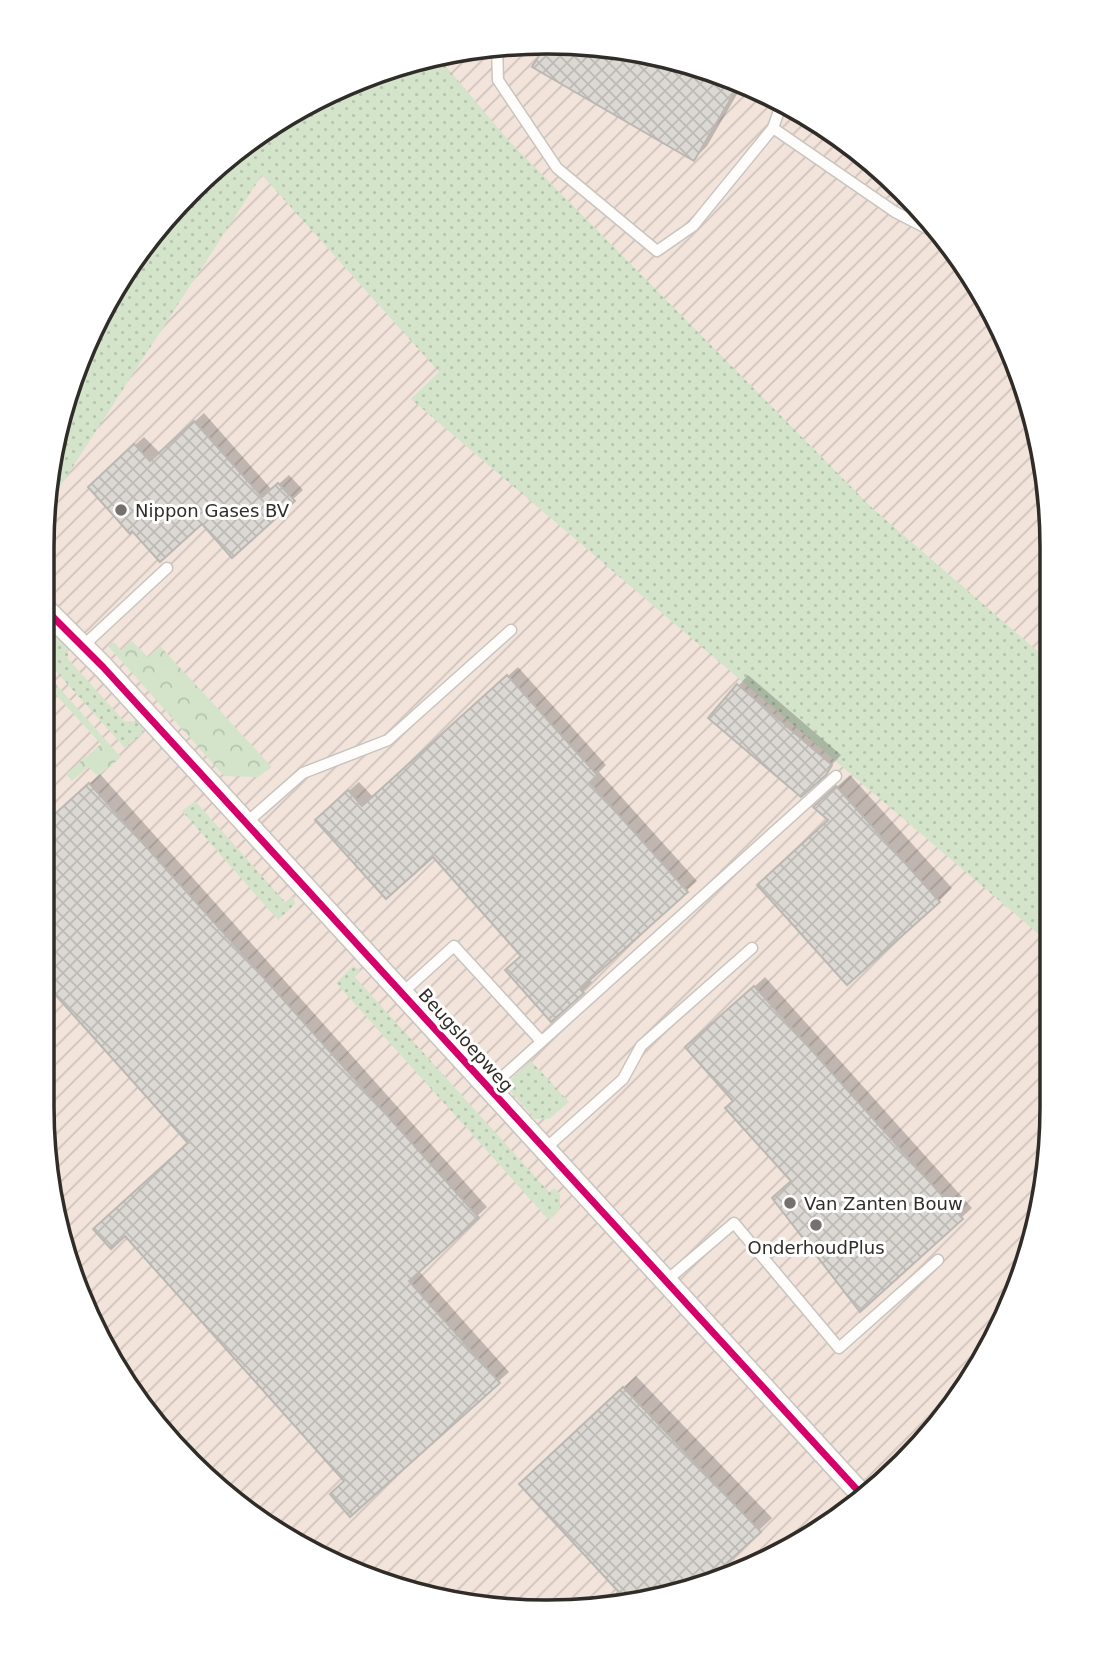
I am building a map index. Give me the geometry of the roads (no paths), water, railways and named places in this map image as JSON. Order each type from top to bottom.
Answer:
[{"type":"street","name":"Beugsloepweg","points":[[54,617],[857,1490]]},
{"type":"lane","points":[[497,57],[498,80],[557,168],[657,251],[693,226],[773,128],[778,112]]},
{"type":"lane","points":[[773,128],[895,212],[919,224]]},
{"type":"lane","points":[[83,646],[167,568]]},
{"type":"lane","points":[[246,823],[303,773],[388,740],[511,630]]},
{"type":"lane","points":[[489,1088],[836,776]]},
{"type":"lane","points":[[402,993],[454,946],[541,1041]]},
{"type":"lane","points":[[545,1149],[623,1079],[641,1045],[752,948]]},
{"type":"lane","points":[[666,1281],[734,1223],[839,1348],[938,1260]]},
{"type":"place","name":"Nippon Gases BV","points":[[121,510]]},
{"type":"place","name":"Van Zanten Bouw","points":[[790,1203]]},
{"type":"place","name":"OnderhoudPlus","points":[[816,1225]]}]
